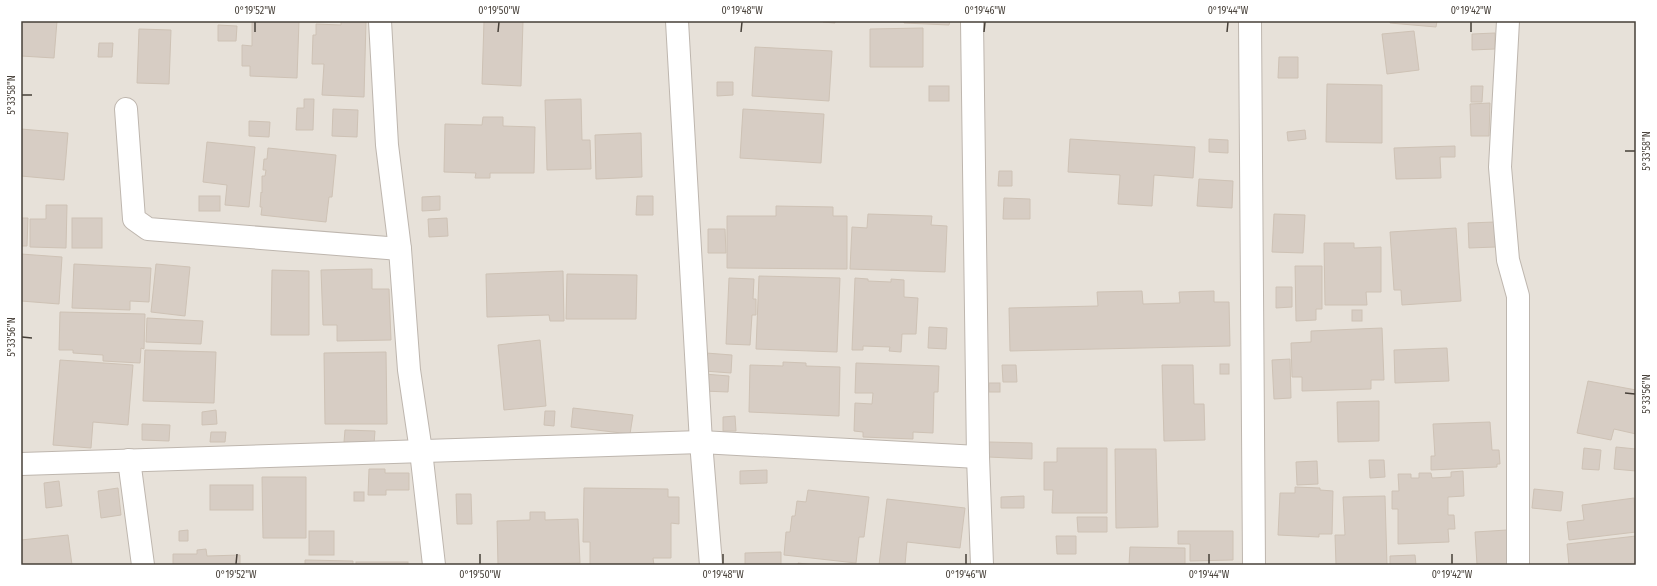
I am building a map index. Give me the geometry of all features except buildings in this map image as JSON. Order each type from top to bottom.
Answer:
[{"type":"street","points":[[380,21],[387,145],[400,249],[409,370],[421,451],[434,565]]},
{"type":"street","points":[[677,21],[701,442],[711,565]]},
{"type":"street","points":[[972,21],[978,457],[982,565]]},
{"type":"street","points":[[1250,21],[1254,565]]},
{"type":"street","points":[[1508,21],[1500,167],[1508,260],[1518,296],[1518,565]]},
{"type":"street","points":[[126,109],[134,219],[148,229],[400,249]]},
{"type":"street","points":[[21,464],[701,442],[978,457]]},
{"type":"street","points":[[130,460],[143,565]]},
{"type":"shaded area","points":[[21,21],[1636,21],[1636,565],[21,565]]}]
